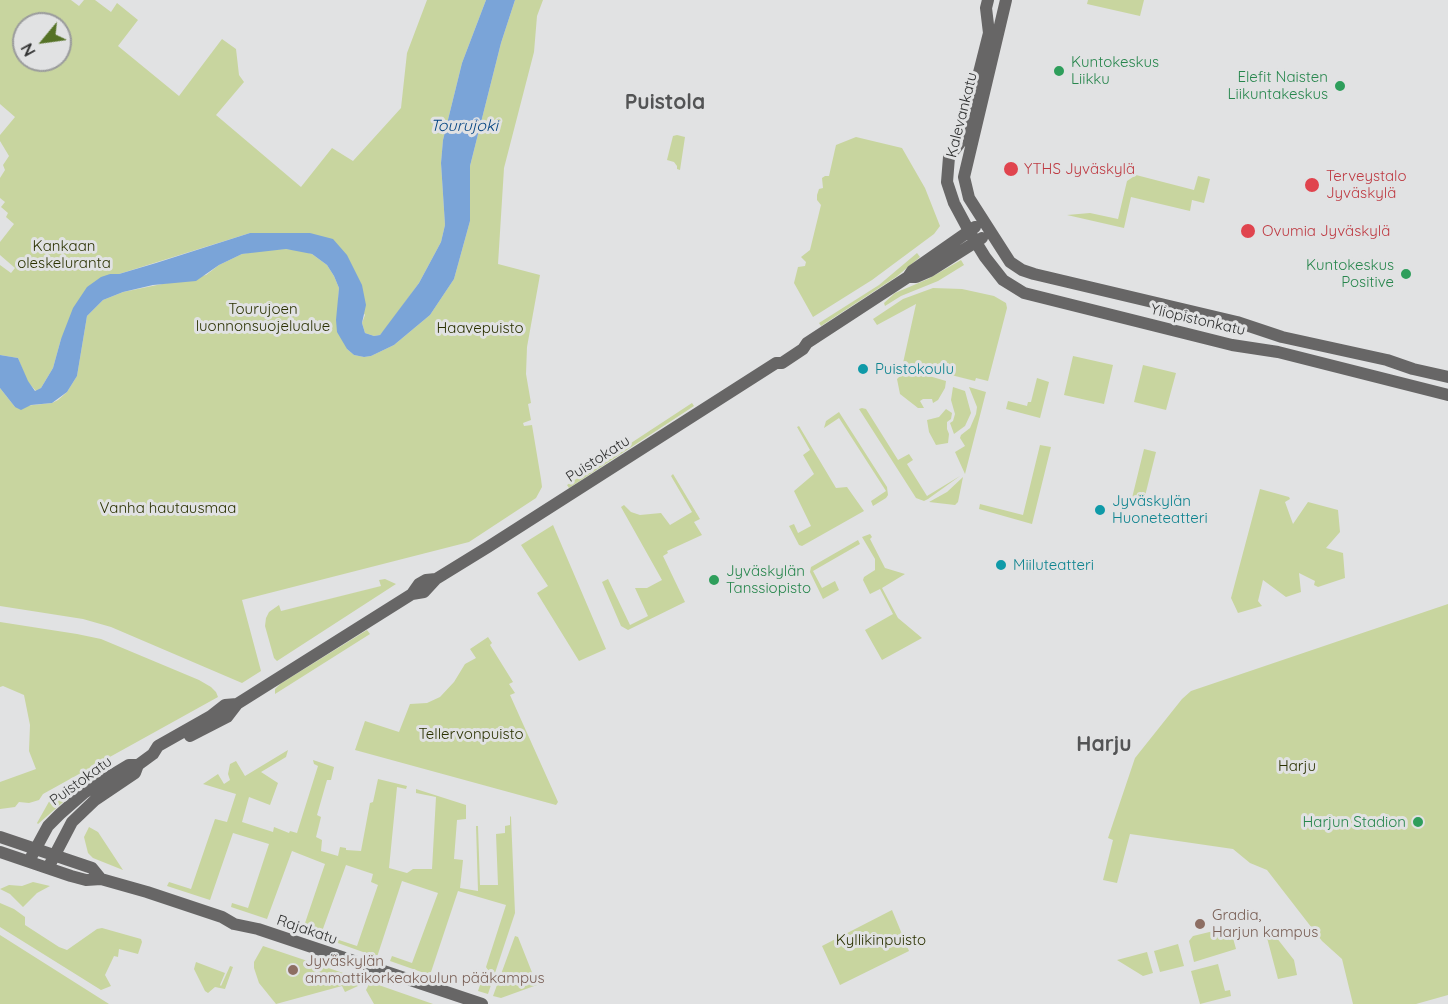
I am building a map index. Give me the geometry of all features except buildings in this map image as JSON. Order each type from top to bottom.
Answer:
[{"type":"main road","name":"Kalevankatu","points":[[969,231],[951,196],[947,171],[949,157],[962,140],[989,33],[986,8],[988,0]]},
{"type":"main road","name":"Kalevankatu","points":[[990,233],[969,198],[964,177],[1006,0]]},
{"type":"main road","name":"Puistokatu","points":[[48,868],[72,822],[95,800],[135,773],[138,765],[153,754],[163,753],[227,717],[237,704],[412,594],[419,584],[436,579],[532,520],[776,363],[779,357],[800,344],[807,343],[909,277],[912,271],[984,222]]},
{"type":"main road","name":"Yliopistonkatu","points":[[969,231],[1003,280],[1024,293],[1232,345],[1278,352],[1448,395]]},
{"type":"main road","name":"Puistokatu","points":[[909,277],[916,277],[930,271],[990,233]]},
{"type":"main road","name":"Yliopistonkatu","points":[[990,233],[1010,262],[1022,270],[1237,322],[1282,337],[1387,360],[1448,377]]},
{"type":"main road","name":"Puistokatu","points":[[29,861],[48,826],[84,793],[129,765],[138,765]]},
{"type":"main road","name":"Rajakatu","points":[[0,837],[92,868],[101,879]]},
{"type":"main road","name":"Rajakatu","points":[[0,852],[86,880],[101,879],[222,917],[234,924],[258,929],[482,1004]]},
{"type":"green space","name":"Kankaan oleskeluranta","points":[[0,0],[71,0],[79,6],[84,0],[95,0],[111,12],[117,3],[138,20],[118,46],[179,96],[222,39],[236,49],[239,75],[244,82],[216,115],[301,187],[332,148],[353,161],[401,108],[407,53],[427,0],[486,0],[462,63],[443,140],[441,163],[445,225],[441,242],[419,283],[380,335],[365,333],[362,323],[365,315],[310,233],[250,233],[119,274],[110,274],[61,339],[53,368],[41,388],[36,391],[27,381],[18,358],[0,355],[0,265],[11,273],[15,268],[0,255],[0,242],[14,224],[6,217],[8,213],[1,207],[5,202],[0,198],[0,178],[5,170],[3,165],[9,156],[0,141],[0,135],[15,117],[0,104]]},
{"type":"green space","name":"Vanha hautausmaa","points":[[515,0],[543,0],[537,16],[534,52],[504,168],[498,264],[540,275],[527,347],[526,374],[531,403],[528,404],[531,420],[523,423],[524,426],[532,425],[542,487],[536,498],[469,542],[242,600],[261,671],[242,683],[111,627],[83,619],[0,606],[0,388],[15,407],[52,403],[58,400],[67,392],[77,376],[87,316],[103,300],[123,292],[206,275],[219,265],[242,254],[265,250],[299,250],[312,254],[327,265],[339,288],[338,302],[347,349],[354,355],[371,356],[394,345],[430,315],[454,279],[470,221],[470,166],[501,43]]},
{"type":"green space","points":[[1088,0],[1144,0],[1140,16],[1087,4]]},
{"type":"green space","points":[[673,136],[685,137],[680,170],[674,162],[667,160]]},
{"type":"green space","points":[[856,137],[902,148],[925,188],[940,226],[934,234],[872,280],[813,317],[794,283],[798,267],[805,266],[806,262],[801,257],[810,250],[821,205],[817,200],[817,195],[819,189],[823,188],[822,178],[829,176],[836,145]]},
{"type":"green space","points":[[1136,175],[1194,190],[1198,176],[1210,179],[1204,203],[1192,200],[1190,211],[1131,197],[1124,228],[1067,215],[1090,213],[1118,219],[1127,181]]},
{"type":"green space","points":[[917,253],[920,257],[896,277],[821,326],[819,323],[879,285]]},
{"type":"green space","points":[[961,260],[964,265],[938,281],[901,296],[885,306],[884,303],[895,293],[928,279]]},
{"type":"green space","points":[[933,288],[962,289],[994,296],[1006,303],[1007,308],[988,381],[976,378],[975,381],[903,363],[916,304],[877,325],[873,319],[903,299]]},
{"type":"green space","points":[[1073,356],[1113,365],[1104,404],[1064,395]]},
{"type":"green space","points":[[1143,365],[1176,373],[1166,410],[1134,402]]},
{"type":"green space","points":[[909,370],[946,381],[938,400],[933,403],[932,399],[923,399],[920,401],[924,408],[918,408],[900,394],[897,379]]},
{"type":"green space","points":[[1037,378],[1049,382],[1040,418],[1006,409],[1008,401],[1027,406],[1028,402],[1031,402]]},
{"type":"green space","points":[[953,387],[965,391],[971,413],[965,426],[954,434],[950,423],[955,414],[951,400]]},
{"type":"green space","points":[[969,387],[986,392],[965,474],[955,452],[965,446],[960,438],[961,435],[970,428],[976,414],[977,407]]},
{"type":"green space","points":[[692,403],[694,406],[569,488],[567,485]]},
{"type":"green space","points":[[859,409],[866,409],[898,460],[909,454],[913,460],[907,464],[927,496],[960,476],[924,501],[916,498]]},
{"type":"green space","points":[[946,409],[952,413],[951,419],[947,422],[948,443],[936,445],[929,432],[927,420],[939,417]]},
{"type":"green space","points":[[839,412],[887,487],[886,498],[873,506],[871,501],[886,491],[839,418],[824,428],[826,421]]},
{"type":"green space","points":[[799,426],[836,488],[847,487],[864,511],[802,546],[799,545],[789,526],[794,524],[798,533],[811,526],[794,491],[814,474],[803,455],[810,450],[797,427]]},
{"type":"green space","points":[[1040,445],[1051,447],[1032,524],[979,509],[980,504],[1023,515]]},
{"type":"green space","points":[[1144,449],[1156,452],[1144,500],[1132,498]]},
{"type":"green space","points":[[673,474],[700,519],[694,522],[702,535],[667,551],[668,553],[663,556],[685,602],[628,630],[621,626],[602,582],[608,579],[630,625],[648,616],[635,588],[647,588],[662,580],[621,507],[624,505],[631,512],[640,515],[661,513],[670,525],[692,512],[671,476]]},
{"type":"green space","points":[[963,477],[958,502],[955,505],[929,502],[947,492]]},
{"type":"green space","points":[[1260,489],[1289,497],[1290,499],[1285,502],[1293,524],[1308,502],[1338,510],[1340,532],[1326,548],[1343,553],[1345,578],[1318,587],[1314,585],[1315,581],[1299,573],[1301,592],[1286,597],[1263,580],[1258,601],[1262,606],[1238,613],[1231,598]]},
{"type":"green space","points":[[553,525],[606,649],[579,661],[537,593],[548,586],[521,545]]},
{"type":"green space","points":[[870,534],[872,537],[870,539],[885,568],[905,574],[882,588],[898,618],[922,638],[882,660],[865,630],[893,614],[880,589],[870,594],[863,580],[875,570],[875,559],[862,537]]},
{"type":"green space","points":[[858,540],[860,544],[813,571],[822,588],[835,581],[839,590],[823,599],[810,572],[811,567]]},
{"type":"green space","points":[[385,579],[396,584],[277,661],[274,658],[265,626],[269,612],[279,605],[281,611],[381,586],[379,580]]},
{"type":"green space","name":"Harju","points":[[1448,604],[1448,995],[1416,1004],[1353,1004],[1342,959],[1322,941],[1267,870],[1250,863],[1233,849],[1130,834],[1117,883],[1103,880],[1113,840],[1108,838],[1135,758],[1191,691]]},
{"type":"green space","points":[[0,622],[101,639],[199,680],[211,687],[218,697],[43,794],[39,800],[29,803],[19,802],[15,807],[0,809],[0,782],[36,769],[29,751],[30,725],[24,695],[3,686],[0,687]]},
{"type":"green space","points":[[367,630],[370,634],[275,694],[275,689],[280,684]]},
{"type":"green space","name":"Tellervonpuisto","points":[[488,637],[492,643],[490,645],[513,682],[509,684],[515,693],[510,695],[558,802],[556,805],[355,750],[365,721],[399,732],[410,704],[427,703],[440,697],[454,682],[465,664],[476,658],[470,649]]},
{"type":"green space","points":[[288,750],[286,757],[261,772],[278,783],[270,805],[249,797],[242,822],[273,832],[274,827],[289,833],[290,831],[297,833],[318,766],[313,760],[334,767],[331,780],[327,780],[317,815],[321,817],[316,837],[322,840],[321,851],[338,856],[340,847],[346,850],[361,851],[370,803],[373,802],[378,779],[407,786],[406,789],[397,787],[389,868],[407,873],[413,869],[432,869],[436,797],[416,793],[416,789],[466,805],[466,819],[457,820],[454,859],[463,860],[460,888],[478,891],[476,826],[478,826],[480,885],[498,885],[496,834],[505,833],[505,826],[510,825],[511,817],[515,913],[488,994],[478,991],[489,972],[486,967],[506,905],[458,891],[430,975],[390,961],[392,956],[412,963],[438,893],[402,881],[377,957],[335,942],[336,939],[357,946],[378,885],[371,882],[373,874],[346,865],[320,937],[286,925],[288,921],[304,926],[325,864],[292,851],[267,919],[231,907],[232,903],[248,908],[269,844],[233,833],[210,900],[167,886],[169,882],[191,889],[215,819],[227,822],[236,794],[203,784],[218,774],[224,784],[230,780],[228,774],[230,764],[236,761],[245,776]]},
{"type":"green space","points":[[103,767],[106,771],[78,789],[37,823],[51,798]]},
{"type":"green space","points":[[89,827],[98,832],[123,870],[93,858],[88,853],[84,837]]},
{"type":"green space","points":[[33,882],[50,886],[37,893],[23,907],[10,894],[0,889],[9,885],[22,886]]},
{"type":"green space","points":[[0,903],[25,917],[25,925],[67,950],[97,929],[102,928],[141,939],[142,942],[138,954],[119,949],[118,957],[114,956],[105,975],[111,986],[101,990],[0,927]]},
{"type":"green space","name":"Kyllikinpuisto","points":[[892,910],[909,951],[840,985],[822,946]]},
{"type":"green space","points":[[1230,927],[1236,949],[1194,962],[1189,941],[1193,936]]},
{"type":"green space","points":[[1269,928],[1294,960],[1297,975],[1278,979],[1266,934]]},
{"type":"green space","points":[[0,935],[109,1004],[0,1004]]},
{"type":"green space","points":[[515,936],[518,937],[537,985],[501,998],[493,996]]},
{"type":"green space","points":[[1178,944],[1184,966],[1160,972],[1154,951]]},
{"type":"green space","points":[[263,946],[361,979],[358,986],[345,992],[342,986],[276,1004],[259,983],[254,968],[254,962]]},
{"type":"green space","points":[[1147,952],[1153,973],[1143,976],[1117,960]]},
{"type":"green space","points":[[196,962],[225,973],[221,986],[230,966],[233,967],[225,989],[215,987],[208,993],[205,991],[194,969]]},
{"type":"green space","points":[[1218,964],[1225,991],[1230,990],[1231,996],[1200,1004],[1191,971]]},
{"type":"green space","points":[[370,982],[433,1004],[374,1004],[366,990]]},
{"type":"water","name":"Tourujoki","points":[[486,0],[515,0],[501,43],[470,166],[470,221],[454,279],[430,315],[394,345],[371,356],[354,355],[347,349],[337,332],[339,288],[327,265],[312,254],[286,249],[242,254],[219,265],[196,281],[153,285],[123,292],[103,300],[87,316],[77,376],[67,392],[52,403],[31,405],[21,410],[15,407],[0,388],[0,355],[18,358],[35,391],[41,388],[53,368],[73,308],[87,287],[101,277],[110,274],[119,274],[250,233],[310,233],[333,239],[347,255],[362,285],[366,305],[362,323],[365,333],[380,335],[419,283],[441,242],[445,225],[441,163],[443,140],[462,63]]},
{"type":"place","name":"Kuntokeskus Liikku","points":[[1059,71]]},
{"type":"place","name":"Elefit Naisten Liikuntakeskus","points":[[1340,86]]},
{"type":"place","name":"YTHS Jyväskylä","points":[[1011,169]]},
{"type":"place","name":"Terveystalo Jyväskylä","points":[[1312,185]]},
{"type":"place","name":"Ovumia Jyväskylä","points":[[1248,231]]},
{"type":"place","name":"Kuntokeskus Positive","points":[[1406,274]]},
{"type":"place","name":"Puistokoulu","points":[[863,369]]},
{"type":"place","name":"Jyväskylän Huoneteatteri","points":[[1100,510]]},
{"type":"place","name":"Miiluteatteri","points":[[1001,565]]},
{"type":"place","name":"Jyväskylän Tanssiopisto","points":[[714,580]]},
{"type":"place","name":"Harjun Stadion","points":[[1418,822]]},
{"type":"place","name":"Gradia, Harjun kampus","points":[[1200,924]]},
{"type":"place","name":"Jyväskylän ammattikorkeakoulun pääkampus","points":[[293,970]]},
{"type":"district","name":"Puistola","points":[[665,103]]},
{"type":"district","name":"Harju","points":[[1104,745]]},
{"type":"park label","name":"Tourujoen luonnonsuojelualue","points":[[263,318]]},
{"type":"park label","name":"Haavepuisto","points":[[480,328]]}]
